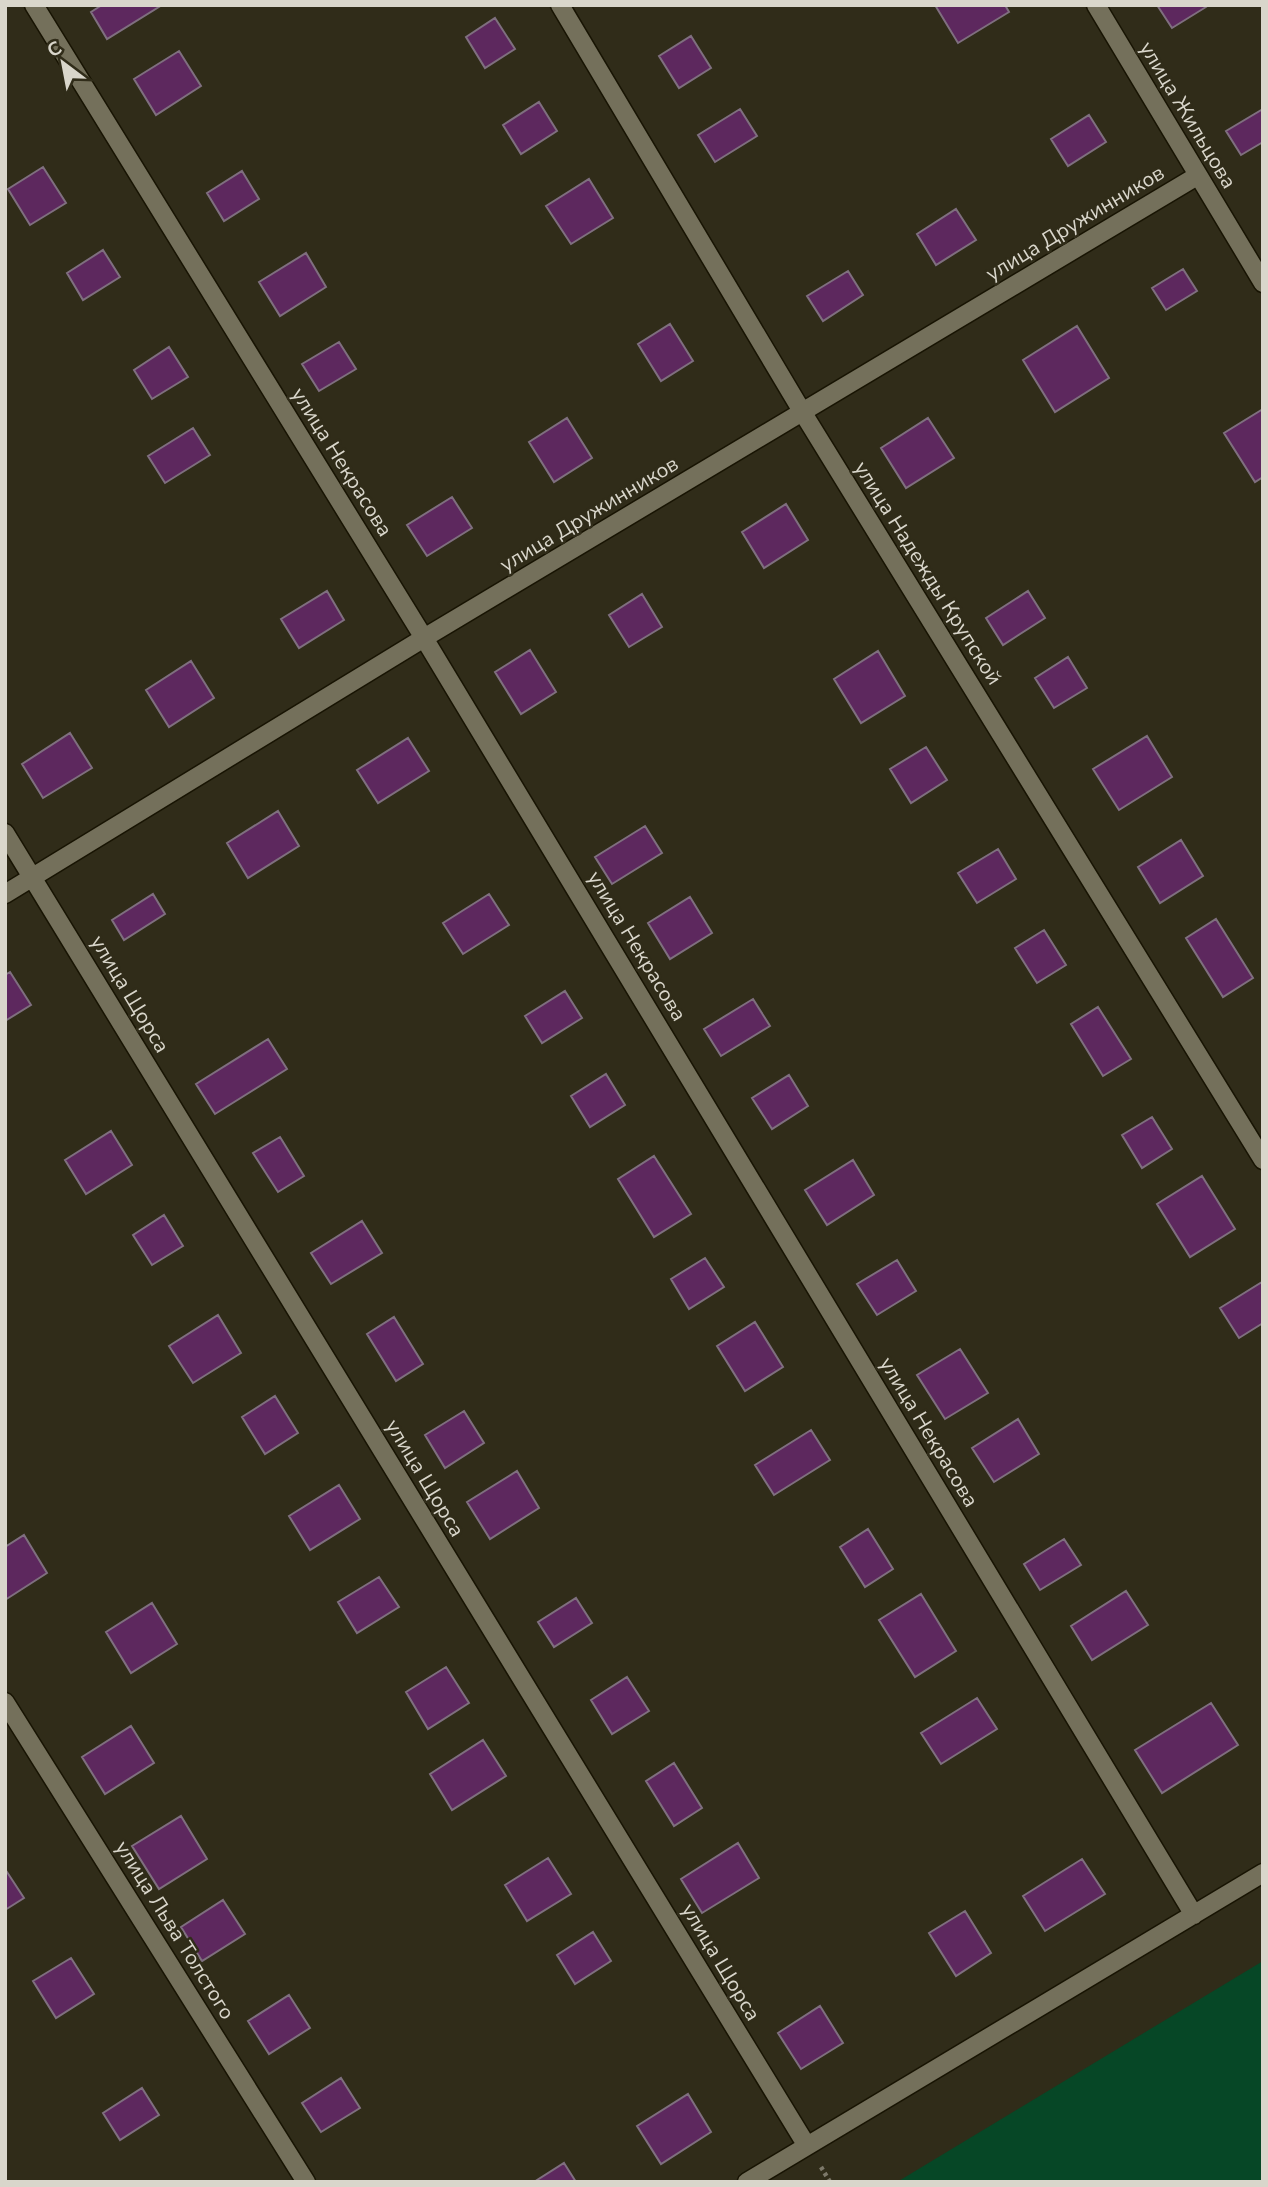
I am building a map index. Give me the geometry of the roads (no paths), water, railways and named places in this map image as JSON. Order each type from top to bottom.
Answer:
[{"type":"street","name":"улица Некрасова","points":[[34,5],[424,638],[1194,1915]]},
{"type":"street","name":"улица Надежды Крупской","points":[[560,5],[803,413],[1263,1160]]},
{"type":"street","name":"улица Жильцова","points":[[1096,5],[1263,283]]},
{"type":"street","name":"улица Дружинников","points":[[5,894],[424,638],[1197,176]]},
{"type":"street","name":"улица Щорса","points":[[5,833],[807,2146]]},
{"type":"street","name":"улица Льва Толстого","points":[[5,1702],[306,2182]]},
{"type":"street","points":[[747,2182],[1263,1873]]}]
